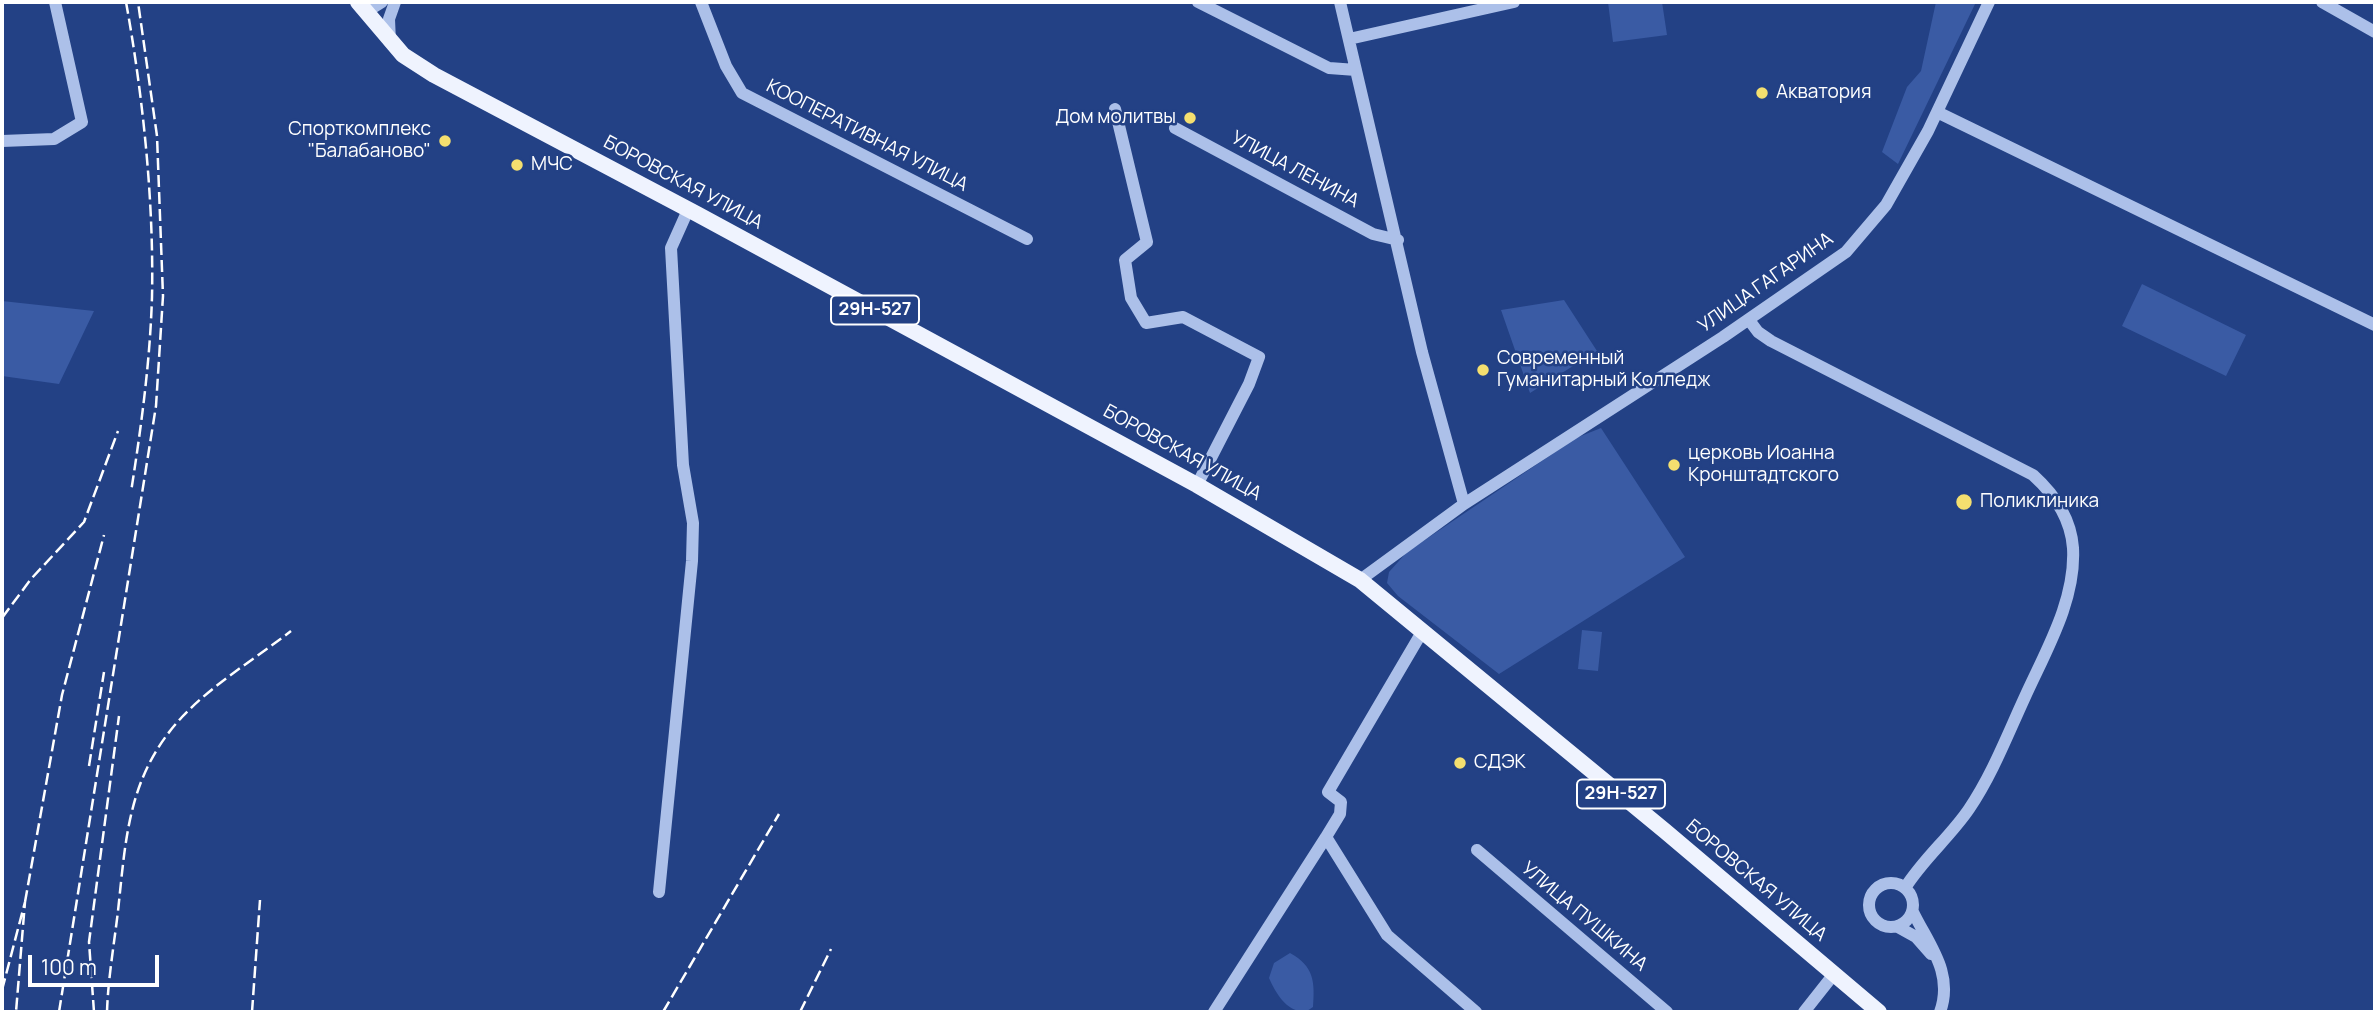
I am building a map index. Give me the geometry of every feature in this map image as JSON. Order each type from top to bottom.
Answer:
[{"type":"main road","name":"29Н-527","points":[[362,7],[390,42]]},
{"type":"main road","name":"БОРОВСКАЯ УЛИЦА","points":[[390,42],[402,55],[433,75],[1197,485],[1360,580],[1879,1012]]},
{"type":"street","points":[[2,141],[54,139],[82,122],[55,2]]},
{"type":"street","points":[[362,7],[382,2]]},
{"type":"street","points":[[390,42],[389,19],[395,2]]},
{"type":"street","name":"КООПЕРАТИВНАЯ УЛИЦА","points":[[701,2],[726,66],[742,93],[1027,239]]},
{"type":"street","points":[[1198,2],[1329,68],[1356,70]]},
{"type":"street","points":[[1340,2],[1398,240],[1422,352],[1464,504]]},
{"type":"street","points":[[1349,39],[1514,2]]},
{"type":"street","name":"УЛИЦА ГАГАРИНА","points":[[1360,580],[1464,504],[1829,266],[1874,222],[1937,112],[1989,2]]},
{"type":"street","points":[[2322,2],[2375,32]]},
{"type":"street","points":[[1115,109],[1147,242],[1125,260],[1131,298],[1146,323],[1183,317],[1259,357],[1249,384],[1197,485]]},
{"type":"street","points":[[1937,112],[2375,325]]},
{"type":"street","name":"УЛИЦА ЛЕНИНА","points":[[1175,128],[1373,234],[1398,240]]},
{"type":"street","points":[[660,892],[692,548],[693,523],[683,465],[671,248],[688,210]]},
{"type":"street","points":[[1749,320],[1758,332],[1771,341],[2034,475],[2050,490],[2066,519],[2073,545],[2073,572],[2064,606],[2045,653],[1997,758],[1969,809],[1906,888]]},
{"type":"street","points":[[1214,1012],[1340,814],[1341,802],[1328,792],[1422,632]]},
{"type":"street","points":[[1326,836],[1387,935],[1476,1012]]},
{"type":"street","name":"УЛИЦА ПУШКИНА","points":[[1477,850],[1667,1012]]},
{"type":"street","points":[[1898,927],[1907,921],[1913,912],[1914,901],[1906,888],[1896,883],[1885,884],[1876,889],[1870,898],[1869,909],[1873,919],[1887,927],[1898,927],[1916,937],[1941,964]]},
{"type":"street","points":[[1913,912],[1941,964],[1944,1001],[1940,1012]]},
{"type":"street","points":[[1804,1012],[1834,974]]},
{"type":"shaded area","points":[[1608,2],[1662,2],[1667,35],[1613,42]]},
{"type":"shaded area","points":[[1936,2],[1976,2],[1898,164],[1882,152],[1907,87],[1921,71]]},
{"type":"shaded area","points":[[2142,284],[2246,335],[2226,376],[2122,326]]},
{"type":"shaded area","points":[[1564,300],[1597,351],[1530,393],[1501,310]]},
{"type":"shaded area","points":[[2,301],[94,311],[59,384],[2,376]]},
{"type":"shaded area","points":[[1601,428],[1685,557],[1499,674],[1398,596],[1387,583],[1389,572],[1407,552],[1576,438]]},
{"type":"shaded area","points":[[1582,630],[1602,632],[1598,671],[1578,669]]},
{"type":"shaded area","points":[[1290,953],[1304,963],[1313,982],[1313,1007],[1307,1011],[1288,1006],[1269,978],[1274,963]]},
{"type":"railway","points":[[126,2],[138,74],[146,149],[152,261],[147,371],[131,492]]},
{"type":"railway","points":[[59,1012],[156,406],[163,296],[157,136],[138,2]]},
{"type":"railway","points":[[2,618],[31,579],[84,522],[118,431]]},
{"type":"railway","points":[[25,902],[62,695],[104,535]]},
{"type":"railway","points":[[107,1012],[128,832],[140,784],[150,761],[164,739],[194,705],[291,631]]},
{"type":"railway","points":[[89,766],[104,672]]},
{"type":"railway","points":[[94,1012],[89,942],[119,716]]},
{"type":"railway","points":[[663,1012],[779,814]]},
{"type":"railway","points":[[252,1012],[260,900]]},
{"type":"railway","points":[[2,990],[25,902],[16,1012]]},
{"type":"railway","points":[[800,1012],[831,949]]},
{"type":"place","name":"Акватория","points":[[1762,93]]},
{"type":"place","name":"Дом молитвы","points":[[1190,118]]},
{"type":"place","name":"Спорткомплекс \"Балабаново\"","points":[[445,141]]},
{"type":"place","name":"МЧС","points":[[517,165]]},
{"type":"place","name":"Современный Гуманитарный Колледж","points":[[1483,370]]},
{"type":"place","name":"церковь Иоанна Кронштадтского","points":[[1674,465]]},
{"type":"place","name":"Поликлиника","points":[[1964,502]]},
{"type":"place","name":"СДЭК","points":[[1460,763]]}]
